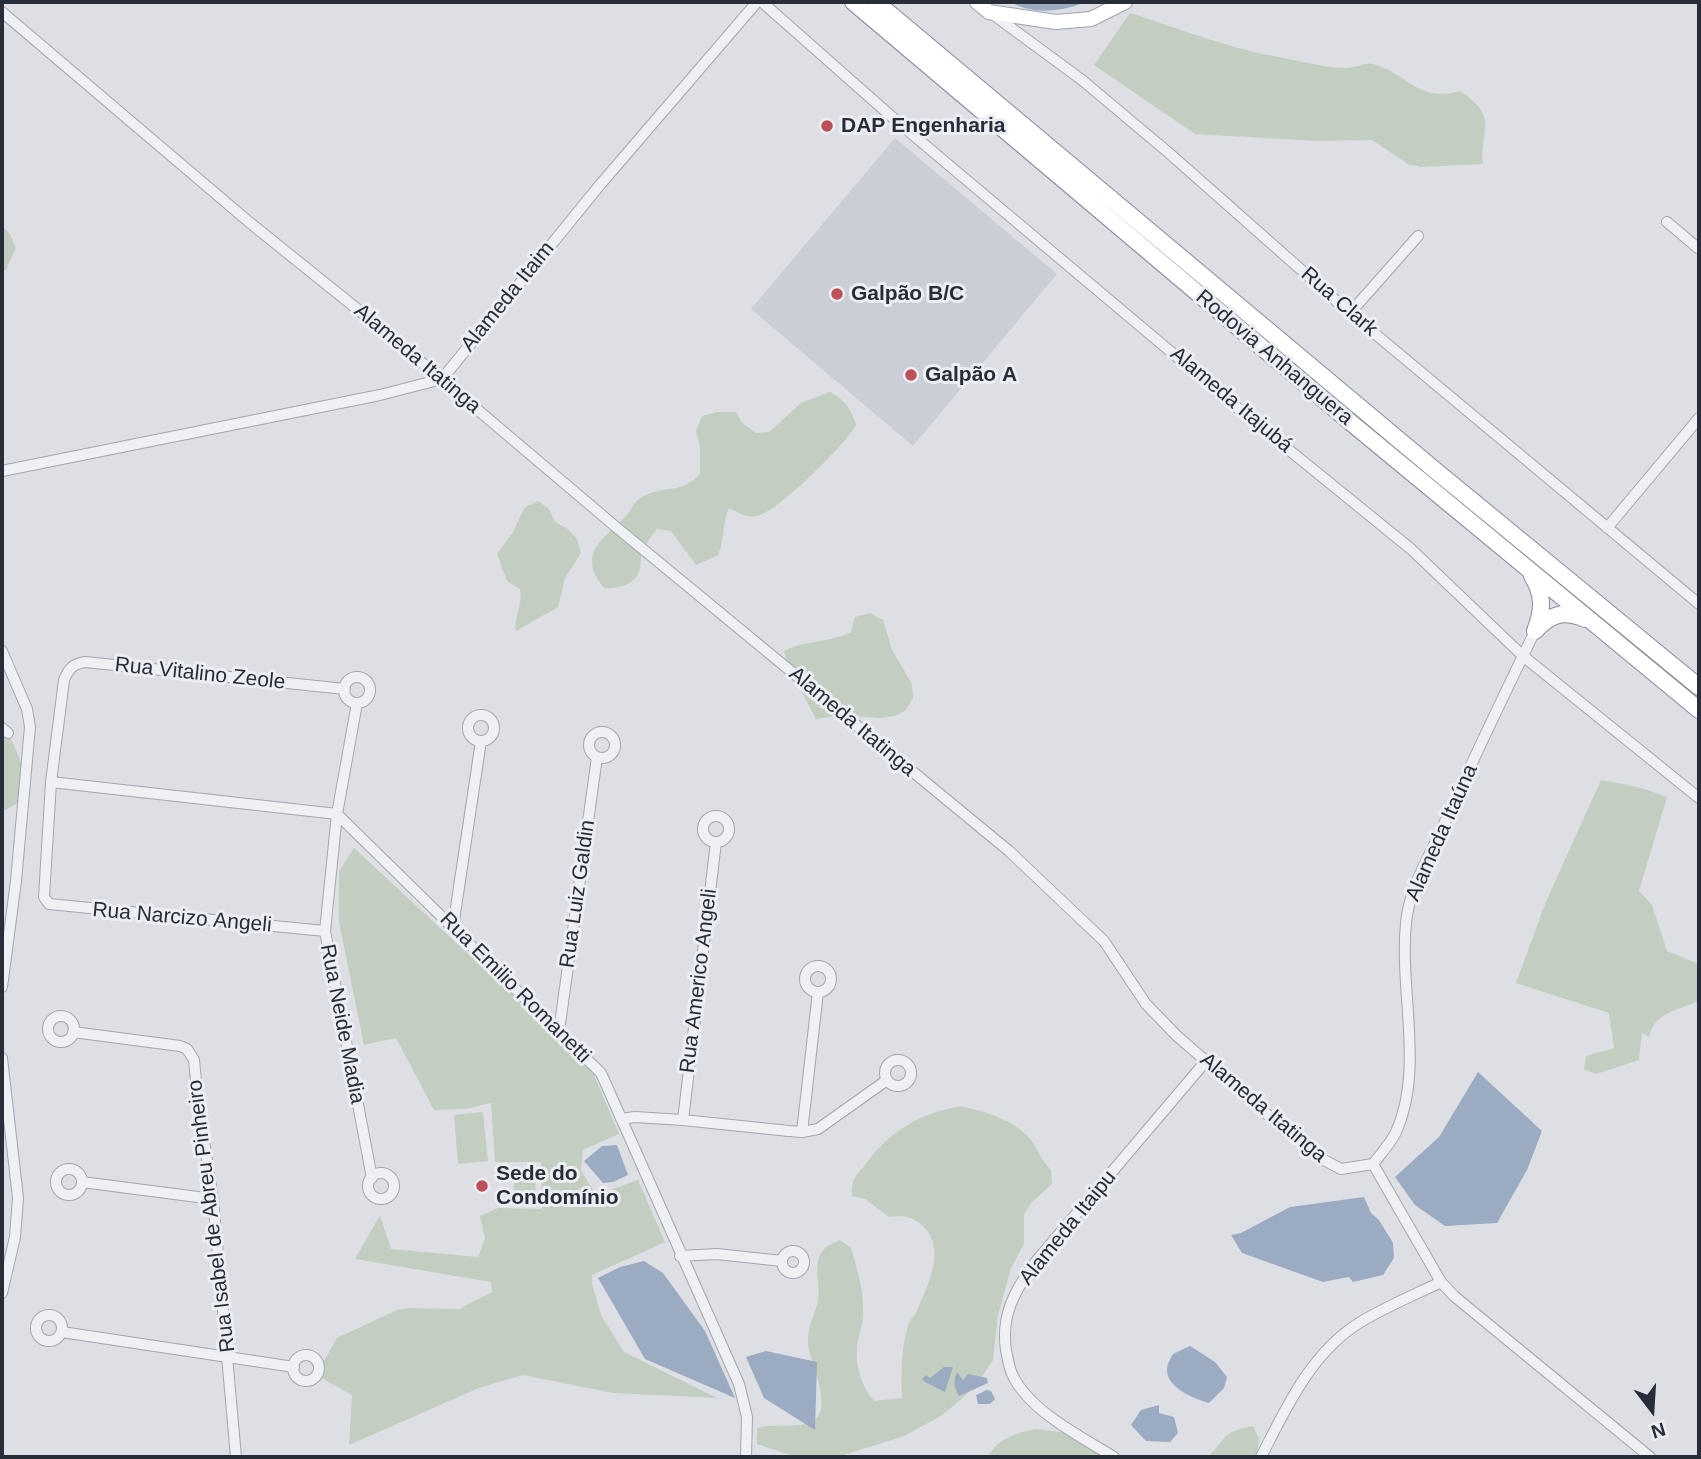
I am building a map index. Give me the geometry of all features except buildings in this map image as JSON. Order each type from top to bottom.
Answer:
[{"type":"highway","name":"Rodovia Anhanguera","points":[[853,2],[1349,421],[1699,710]]},
{"type":"highway","name":"Rodovia Anhanguera","points":[[876,2],[1436,471],[1699,687]]},
{"type":"highway","points":[[1528,568],[1537,584],[1542,604],[1535,631]]},
{"type":"highway","points":[[1535,631],[1548,619],[1563,613],[1595,624]]},
{"type":"main road","points":[[883,2],[897,19]]},
{"type":"main road","name":"Rua Clark","points":[[977,2],[989,12]]},
{"type":"main road","points":[[989,12],[1056,22],[1091,19],[1125,2]]},
{"type":"street","name":"Alameda Itaim","points":[[442,379],[598,186],[757,2]]},
{"type":"street","name":"Alameda Itajubá","points":[[762,2],[901,124],[1246,415],[1411,549],[1523,656],[1699,799]]},
{"type":"street","name":"Alameda Itatinga","points":[[2,12],[249,222],[442,379],[616,527],[1009,851],[1104,941],[1146,1004],[1177,1036],[1284,1129],[1332,1166],[1354,1169],[1373,1164]]},
{"type":"street","name":"Rua Clark","points":[[989,12],[1082,80],[1160,145],[1350,313],[1699,604]]},
{"type":"street","points":[[1667,222],[1699,249]]},
{"type":"street","points":[[1350,313],[1418,236]]},
{"type":"street","points":[[2,471],[380,395],[442,379]]},
{"type":"street","points":[[1607,528],[1699,418]]},
{"type":"street","name":"Alameda Itaúna","points":[[1373,1164],[1394,1136],[1407,1091],[1410,1069],[1405,993],[1408,908],[1535,631]]},
{"type":"street","points":[[2,651],[27,709],[30,727],[16,881],[2,987]]},
{"type":"street","name":"Rua Vitalino Zeole","points":[[51,782],[64,680],[70,667],[76,663],[345,689],[352,679],[360,678],[367,682],[370,689],[368,697],[357,703]]},
{"type":"street","points":[[345,689],[349,700],[357,703]]},
{"type":"street","name":"Rua Neide Madia","points":[[357,703],[337,814],[325,931],[372,1178]]},
{"type":"street","points":[[453,926],[481,741]]},
{"type":"street","name":"Rua Luiz Galdin","points":[[559,1031],[597,757]]},
{"type":"street","points":[[51,782],[337,814]]},
{"type":"street","name":"Rua Narcizo Angeli","points":[[51,782],[44,897],[49,904],[325,931]]},
{"type":"street","name":"Rua Emilio Romanetti","points":[[337,814],[601,1073],[739,1384],[747,1417],[746,1457]]},
{"type":"street","name":"Rua Americo Angeli","points":[[683,1120],[716,842]]},
{"type":"street","points":[[802,1132],[818,992]]},
{"type":"street","name":"Rua Isabel de Abreu Pinheiro","points":[[73,1032],[180,1046],[191,1054],[194,1060],[213,1199],[236,1457]]},
{"type":"street","points":[[2,1058],[18,1198],[15,1237],[2,1293]]},
{"type":"street","name":"Alameda Itaipu","points":[[1114,1457],[1049,1415],[1020,1388],[1011,1373],[1007,1354],[1004,1332],[1007,1309],[1034,1265],[1206,1060]]},
{"type":"street","points":[[621,1119],[635,1117],[683,1120],[811,1131],[826,1124],[887,1080]]},
{"type":"street","points":[[1373,1164],[1441,1282],[1454,1296],[1650,1457]]},
{"type":"street","points":[[82,1182],[213,1199]]},
{"type":"street","points":[[680,1256],[717,1254],[782,1261]]},
{"type":"street","points":[[1261,1457],[1295,1393],[1326,1350],[1358,1324],[1441,1282]]},
{"type":"street","points":[[62,1332],[294,1367]]},
{"type":"shaded area","points":[[895,138],[1057,274],[913,446],[751,309]]},
{"type":"green space","points":[[1130,13],[1256,52],[1338,68],[1373,64],[1423,90],[1445,94],[1460,91],[1472,100],[1484,116],[1483,164],[1421,167],[1408,164],[1372,140],[1317,141],[1195,134],[1094,65]]},
{"type":"green space","points":[[2,226],[10,234],[16,248],[6,270],[2,271]]},
{"type":"green space","points":[[830,392],[847,406],[856,425],[839,447],[797,489],[760,515],[747,516],[729,508],[718,555],[696,565],[671,531],[657,529],[643,550],[640,569],[634,579],[620,587],[604,588],[593,566],[595,549],[642,497],[681,487],[700,474],[700,446],[696,431],[702,416],[717,412],[736,412],[742,423],[756,433],[769,432],[801,403]]},
{"type":"green space","points":[[538,501],[549,509],[555,522],[568,529],[577,539],[581,553],[565,578],[558,607],[516,631],[520,589],[507,581],[497,554],[513,532],[525,507]]},
{"type":"green space","points":[[870,613],[883,620],[892,650],[912,684],[913,698],[906,710],[895,716],[879,718],[843,715],[816,719],[788,666],[784,651],[851,632],[855,617]]},
{"type":"green space","points":[[2,727],[11,738],[21,762],[24,786],[21,797],[14,805],[2,811]]},
{"type":"green space","points":[[1601,780],[1642,788],[1667,797],[1639,891],[1652,905],[1667,951],[1699,964],[1699,1001],[1662,1017],[1656,1022],[1649,1037],[1642,1033],[1639,1060],[1596,1074],[1584,1069],[1586,1056],[1614,1048],[1609,1013],[1516,983],[1545,904]]},
{"type":"green space","points":[[354,848],[591,1068],[619,1134],[583,1150],[581,1170],[596,1195],[638,1180],[665,1242],[592,1275],[601,1315],[624,1352],[717,1398],[613,1393],[523,1375],[479,1388],[349,1445],[352,1395],[316,1375],[337,1338],[397,1310],[459,1309],[492,1292],[491,1282],[355,1259],[380,1215],[391,1249],[478,1257],[485,1238],[480,1216],[498,1208],[542,1209],[541,1162],[495,1162],[491,1103],[465,1109],[434,1110],[396,1038],[364,1045],[339,922],[339,871]]},
{"type":"green space","points":[[961,1106],[991,1114],[1019,1128],[1051,1170],[1052,1184],[1032,1202],[1024,1214],[1024,1244],[1011,1268],[998,1315],[993,1360],[977,1384],[964,1397],[941,1416],[904,1436],[837,1457],[796,1457],[757,1444],[757,1428],[810,1423],[820,1413],[821,1393],[809,1351],[808,1337],[818,1300],[819,1257],[825,1248],[840,1240],[851,1248],[861,1288],[863,1316],[857,1356],[862,1380],[874,1401],[902,1398],[905,1338],[930,1279],[935,1256],[934,1245],[930,1235],[915,1220],[903,1216],[889,1217],[865,1199],[852,1196],[853,1182],[884,1143],[906,1126],[931,1114]]},
{"type":"green space","points":[[483,1112],[488,1161],[458,1164],[454,1115]]},
{"type":"green space","points":[[514,1169],[535,1169],[536,1200],[514,1201]]},
{"type":"green space","points":[[1253,1426],[1259,1439],[1257,1457],[1208,1457],[1230,1433]]},
{"type":"green space","points":[[1035,1429],[1061,1432],[1121,1457],[988,1457],[1002,1441]]},
{"type":"water","points":[[1011,2],[1086,2],[1068,8],[1039,11]]},
{"type":"water","points":[[1478,1072],[1542,1131],[1527,1170],[1497,1223],[1445,1226],[1415,1205],[1395,1177],[1439,1137]]},
{"type":"water","points":[[617,1145],[628,1175],[603,1183],[584,1161],[602,1146]]},
{"type":"water","points":[[1364,1197],[1371,1213],[1379,1220],[1393,1243],[1394,1258],[1383,1275],[1353,1282],[1349,1277],[1323,1282],[1242,1253],[1231,1235],[1241,1233],[1290,1207]]},
{"type":"water","points":[[644,1261],[663,1273],[705,1331],[735,1398],[645,1359],[598,1278],[620,1267]]},
{"type":"water","points":[[1190,1346],[1215,1362],[1227,1377],[1224,1388],[1209,1403],[1182,1392],[1168,1376],[1167,1367],[1173,1354]]},
{"type":"water","points":[[766,1351],[817,1362],[815,1430],[764,1398],[746,1357]]},
{"type":"water","points":[[944,1367],[953,1367],[945,1392],[922,1379],[926,1375],[930,1378]]},
{"type":"water","points":[[957,1372],[963,1380],[968,1374],[987,1378],[988,1383],[959,1396],[955,1384]]},
{"type":"water","points":[[991,1391],[995,1399],[990,1404],[978,1404],[976,1395]]},
{"type":"water","points":[[1159,1405],[1159,1413],[1174,1417],[1178,1433],[1170,1442],[1146,1441],[1131,1425],[1141,1410]]},
{"type":"place","name":"DAP Engenharia","points":[[827,126]]},
{"type":"place","name":"Galpão B/C","points":[[837,294]]},
{"type":"place","name":"Galpão A","points":[[911,375]]},
{"type":"place","name":"Sede do Condomínio","points":[[482,1186]]}]
